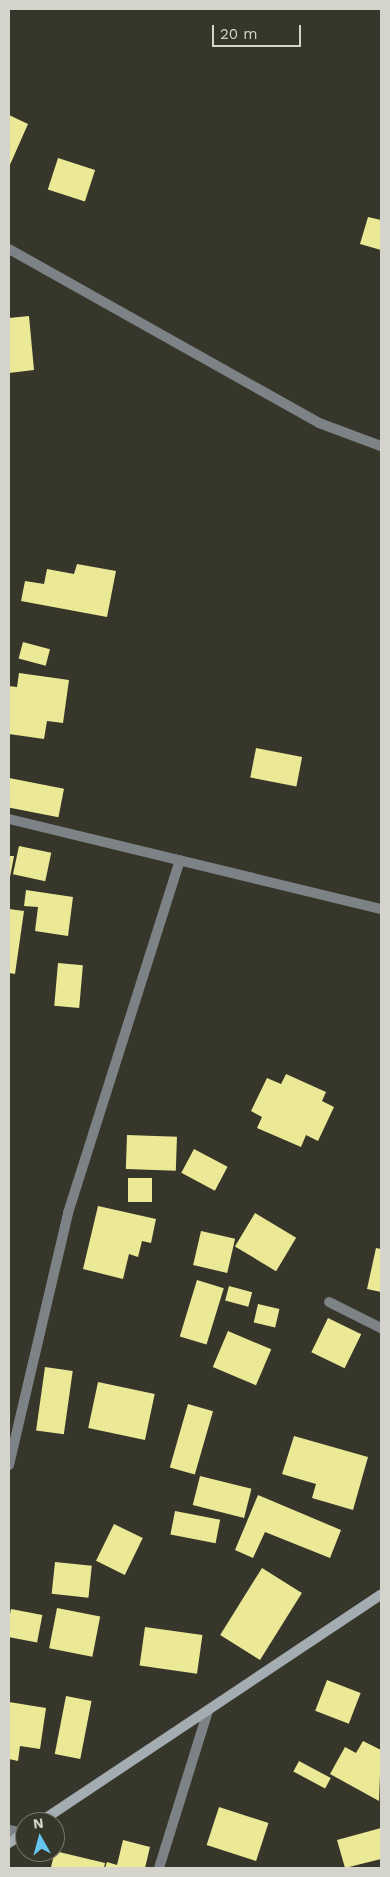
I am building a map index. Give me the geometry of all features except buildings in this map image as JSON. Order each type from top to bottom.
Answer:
[{"type":"main road","points":[[55,1812],[381,1595]]},
{"type":"street","points":[[9,248],[319,423],[381,446]]},
{"type":"street","points":[[9,819],[381,909]]},
{"type":"street","points":[[9,1465],[68,1213],[180,860]]},
{"type":"street","points":[[329,1302],[381,1328]]},
{"type":"street","points":[[158,1868],[208,1711]]}]
